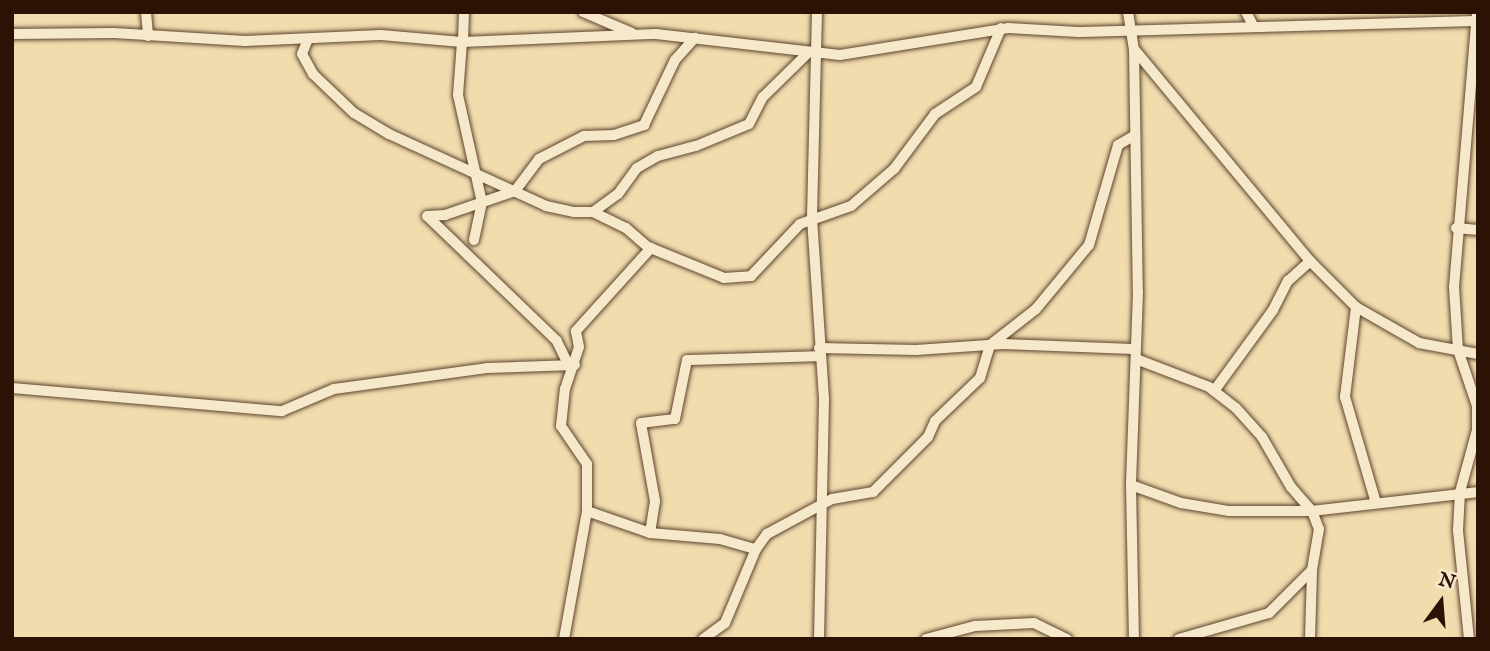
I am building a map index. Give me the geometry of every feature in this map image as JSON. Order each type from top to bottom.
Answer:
[{"type":"street","points":[[146,12],[148,36]]},
{"type":"street","points":[[464,12],[458,95],[478,173],[482,202],[474,240]]},
{"type":"street","points":[[583,12],[633,33]]},
{"type":"street","points":[[817,12],[812,53],[812,218],[824,400],[819,508],[819,639]]},
{"type":"street","points":[[1128,12],[1128,29],[1134,49],[1138,292],[1132,485],[1134,639]]},
{"type":"street","points":[[1246,12],[1254,27]]},
{"type":"street","points":[[12,34],[308,39],[381,35],[463,41],[633,33],[840,55],[1001,29],[1254,27],[1477,18],[1456,228],[1458,350],[1478,406],[1477,430],[1461,492],[1459,571],[1469,639]]},
{"type":"street","points":[[308,39],[302,54],[313,74],[354,113],[389,134],[546,206],[593,212],[626,228],[651,248],[724,278],[744,279],[812,218],[851,206],[894,169],[935,114],[976,87],[1001,29]]},
{"type":"street","points":[[572,365],[557,341],[427,216],[515,191],[539,159],[584,136],[614,135],[645,125],[675,60],[695,38]]},
{"type":"street","points":[[1134,49],[1310,261],[1356,307],[1419,343],[1478,355]]},
{"type":"street","points":[[593,212],[618,194],[637,168],[749,124],[763,97],[812,53]]},
{"type":"street","points":[[703,639],[725,623],[756,549],[778,525],[819,508],[832,499],[866,495],[882,485],[928,438],[935,421],[979,378],[990,345],[1036,309],[1089,245],[1118,145],[1135,135]]},
{"type":"street","points":[[1456,228],[1478,230]]},
{"type":"street","points":[[564,639],[587,511],[587,464],[561,426],[565,389],[579,347],[576,331],[651,248]]},
{"type":"street","points":[[1214,391],[1288,281],[1310,261]]},
{"type":"street","points":[[1356,307],[1345,397],[1376,503]]},
{"type":"street","points":[[650,533],[655,501],[641,422],[675,419],[687,360],[990,345],[1135,354],[1214,391],[1262,437],[1291,487],[1312,510],[1319,529],[1312,570],[1310,639]]},
{"type":"street","points":[[12,388],[282,411],[334,389],[487,368],[572,365]]},
{"type":"street","points":[[1132,485],[1181,503],[1230,512],[1312,510],[1478,492]]},
{"type":"street","points":[[587,511],[650,533],[720,539],[756,549]]},
{"type":"street","points":[[1179,639],[1196,630],[1260,618],[1312,570]]},
{"type":"street","points":[[926,639],[975,626],[1034,623],[1067,639]]}]
